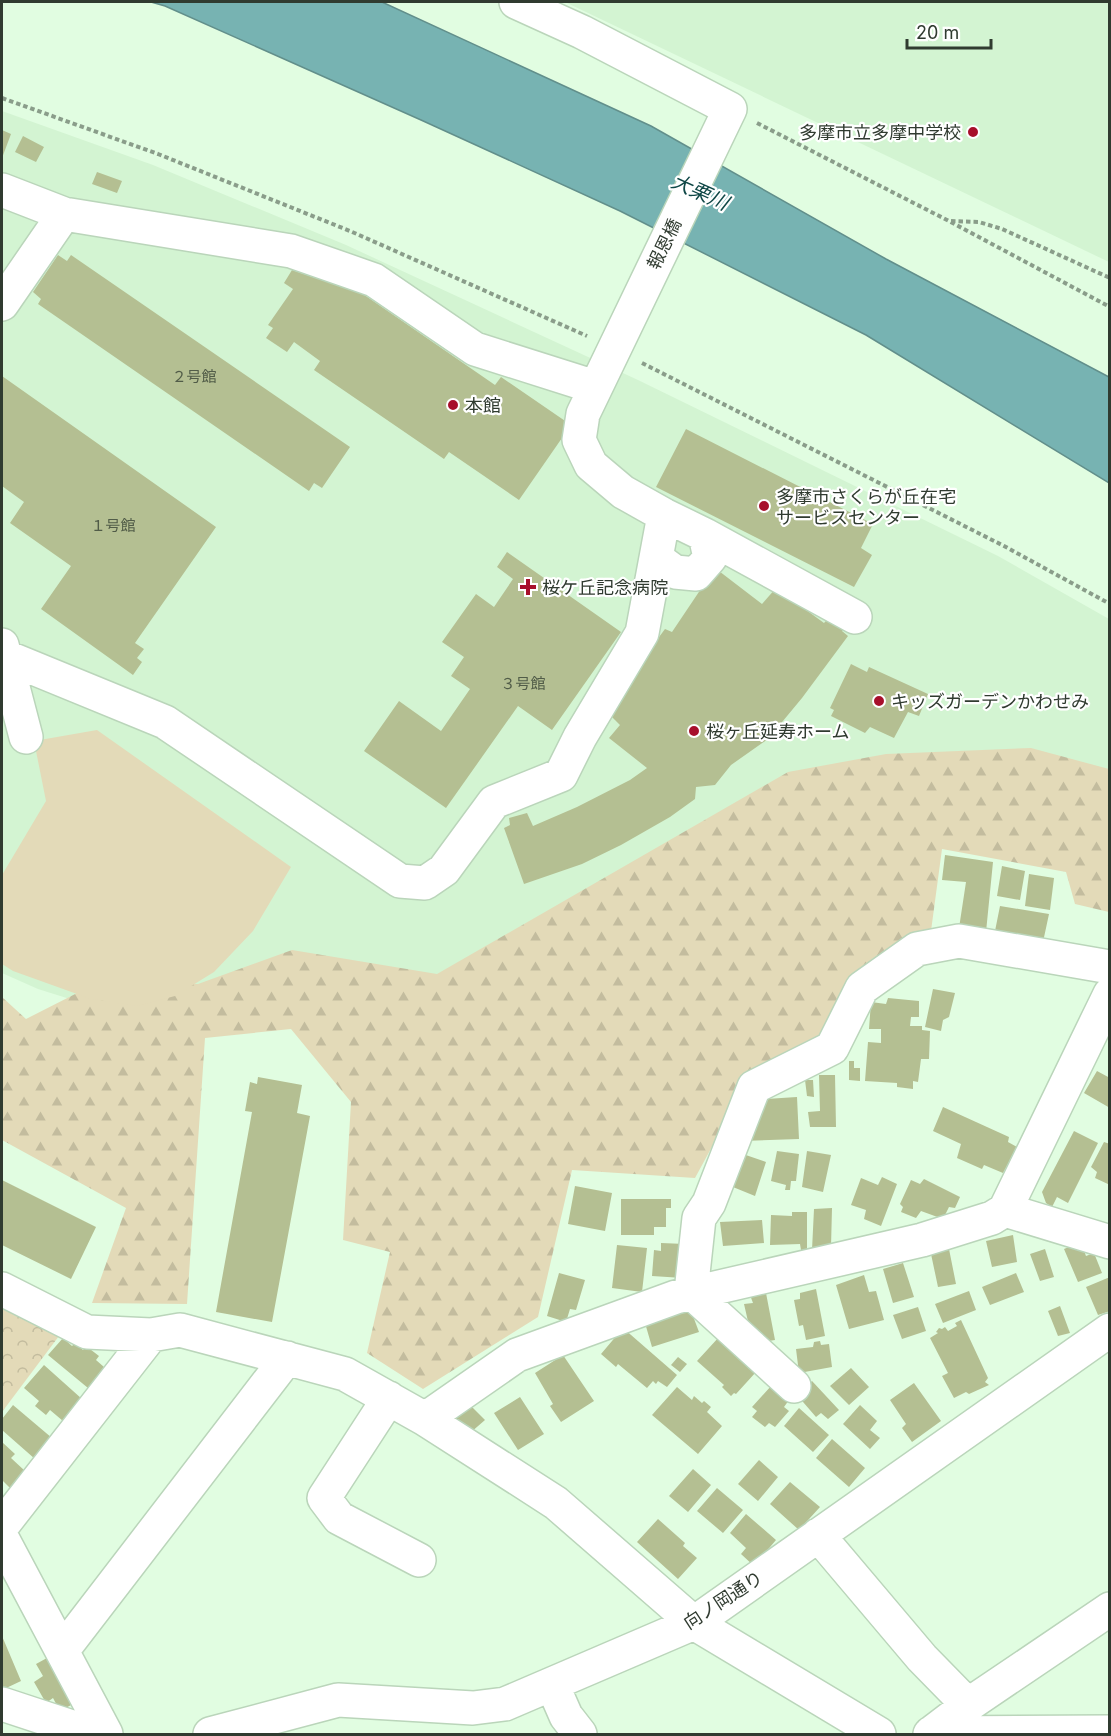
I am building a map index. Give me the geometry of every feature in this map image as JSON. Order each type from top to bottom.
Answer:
[{"type":"street","points":[[516,2],[730,109]]},
{"type":"street","name":"報恩橋","points":[[730,109],[595,387],[583,414],[579,440],[591,465],[623,492],[855,617]]},
{"type":"street","points":[[2,190],[64,214],[291,251],[374,280],[475,350],[595,387]]},
{"type":"street","points":[[2,304],[64,214]]},
{"type":"street","points":[[3,650],[165,722],[400,881],[424,884],[444,870],[494,802],[561,775],[580,737],[642,633],[664,515]]},
{"type":"street","points":[[656,558],[675,572],[696,574],[710,558],[705,535]]},
{"type":"street","points":[[3,650],[26,737]]},
{"type":"street","points":[[691,1292],[699,1218],[709,1203],[754,1087],[832,1048],[862,988],[917,950],[959,942],[1110,967]]},
{"type":"street","points":[[425,1419],[517,1355],[691,1292],[922,1240],[992,1218],[1005,1210],[1110,994]]},
{"type":"street","points":[[1005,1210],[1110,1242]]},
{"type":"street","points":[[2,1289],[87,1332],[151,1335],[180,1330],[345,1374],[425,1419],[556,1503],[694,1623],[879,1734]]},
{"type":"street","points":[[691,1292],[794,1386]]},
{"type":"street","name":"向ノ岡通り","points":[[210,1734],[255,1728],[338,1700],[475,1721],[505,1704],[694,1623],[1110,1330]]},
{"type":"street","points":[[2,1526],[151,1335]]},
{"type":"street","points":[[62,1652],[287,1358]]},
{"type":"street","points":[[389,1398],[324,1498],[339,1518],[418,1560]]},
{"type":"street","points":[[818,1535],[922,1658],[968,1705]]},
{"type":"street","points":[[2,1538],[106,1733]]},
{"type":"street","points":[[931,1734],[968,1705],[1110,1609]]},
{"type":"street","points":[[552,1684],[566,1716],[580,1734]]},
{"type":"street","points":[[2,1704],[87,1732],[106,1733]]},
{"type":"street","points":[[931,1734],[1110,1732]]},
{"type":"path","points":[[2,98],[158,154],[350,231],[614,347],[659,372],[1004,546],[1110,604]]},
{"type":"path","points":[[730,109],[947,220],[1110,307]]},
{"type":"path","points":[[947,220],[979,222],[1002,229],[1110,278]]},
{"type":"shaded area","name":"多摩市立多摩中学校","points":[[565,2],[1109,2],[1109,262]]},
{"type":"shaded area","name":"桜ケ丘記念病院","points":[[2,111],[153,165],[346,245],[638,380],[998,556],[1109,619],[1109,822],[883,788],[389,1001],[156,1026],[38,989],[2,973]]},
{"type":"green space","points":[[97,730],[291,867],[253,931],[214,972],[175,996],[137,1006],[91,999],[13,971],[2,964],[2,875],[46,801],[34,741]]},
{"type":"green space","points":[[1031,748],[1109,769],[1109,912],[1075,904],[1066,872],[942,849],[931,931],[872,959],[816,1048],[752,1073],[695,1178],[572,1170],[538,1317],[423,1389],[367,1353],[390,1252],[343,1240],[351,1102],[291,1029],[205,1038],[187,1304],[92,1303],[126,1208],[2,1140],[2,997],[26,1019],[87,988],[155,983],[198,984],[292,950],[437,974],[788,772],[886,754]]},
{"type":"green space","points":[[2,1305],[62,1332],[2,1412]]},
{"type":"water","name":"大栗川","points":[[151,2],[382,2],[651,126],[886,259],[1109,377],[1109,483],[866,335],[620,211],[421,120],[165,6]]},
{"type":"building","points":[[2,130],[11,134],[2,158]]},
{"type":"building","points":[[23,136],[44,147],[36,162],[15,152]]},
{"type":"building","points":[[97,172],[122,181],[117,193],[92,184]]},
{"type":"building","points":[[58,255],[67,261],[71,255],[350,447],[322,488],[314,483],[309,491],[38,304],[41,299],[33,292]]},
{"type":"building","name":"本館","points":[[292,270],[363,294],[495,385],[501,377],[571,425],[519,500],[449,452],[444,459],[314,370],[320,361],[294,342],[287,352],[266,338],[273,328],[268,325],[293,289],[284,283]]},
{"type":"building","points":[[2,376],[216,527],[135,643],[144,649],[137,658],[142,662],[133,675],[41,609],[71,566],[10,523],[24,502],[2,486]]},
{"type":"building","name":"多摩市さくらが丘在宅 サービスセンター","points":[[686,429],[873,524],[861,548],[872,555],[854,587],[656,487]]},
{"type":"building","points":[[507,552],[621,632],[552,730],[518,706],[446,808],[364,751],[399,701],[441,731],[470,689],[451,676],[464,657],[442,642],[476,594],[494,607],[513,579],[497,567]]},
{"type":"building","name":"桜ヶ丘延寿ホーム","points":[[715,568],[762,604],[776,588],[824,623],[836,610],[850,622],[842,631],[848,636],[768,739],[731,765],[715,785],[696,787],[695,799],[670,817],[621,845],[582,864],[524,884],[504,828],[510,825],[509,818],[527,813],[533,826],[577,807],[630,780],[647,768],[609,738],[620,725],[605,710],[665,629],[672,632]]},
{"type":"building","name":"キッズガーデンかわせみ","points":[[851,664],[867,672],[869,667],[928,694],[919,716],[908,712],[894,738],[870,727],[865,733],[831,716],[834,710],[830,708]]},
{"type":"building","points":[[945,855],[993,862],[986,932],[959,928],[966,882],[942,880]]},
{"type":"building","points":[[1002,866],[1025,871],[1020,900],[997,896]]},
{"type":"building","points":[[1029,874],[1054,878],[1050,910],[1025,906]]},
{"type":"building","points":[[1000,906],[1049,914],[1043,942],[995,931]]},
{"type":"building","points":[[933,989],[955,993],[949,1017],[943,1020],[941,1031],[925,1027]]},
{"type":"building","points":[[888,998],[919,1001],[919,1017],[911,1017],[910,1026],[922,1026],[922,1030],[930,1031],[929,1059],[921,1059],[918,1082],[913,1081],[913,1089],[897,1087],[897,1083],[865,1081],[868,1042],[881,1043],[881,1029],[869,1029],[871,1002],[886,1004]]},
{"type":"building","points":[[849,1061],[854,1061],[854,1068],[860,1068],[860,1081],[849,1080]]},
{"type":"building","points":[[1097,1071],[1110,1078],[1110,1108],[1084,1093]]},
{"type":"building","points":[[819,1075],[835,1075],[836,1127],[810,1127],[808,1112],[820,1111]]},
{"type":"building","points":[[258,1077],[302,1085],[297,1113],[310,1116],[272,1322],[216,1312],[252,1112],[245,1111],[250,1082],[257,1084]]},
{"type":"building","points":[[805,1080],[813,1080],[814,1097],[807,1096]]},
{"type":"building","points":[[797,1097],[799,1139],[742,1141],[766,1099]]},
{"type":"building","points":[[943,1107],[1009,1137],[1008,1142],[1017,1147],[1003,1173],[984,1165],[982,1169],[957,1158],[961,1144],[933,1131]]},
{"type":"building","points":[[1074,1131],[1098,1143],[1068,1203],[1057,1197],[1052,1207],[1046,1203],[1042,1192]]},
{"type":"building","points":[[1104,1142],[1110,1144],[1110,1185],[1095,1178],[1097,1172],[1091,1167]]},
{"type":"building","points":[[777,1151],[799,1154],[796,1181],[791,1181],[790,1190],[785,1190],[786,1185],[771,1181]]},
{"type":"building","points":[[807,1151],[831,1155],[823,1192],[802,1187]]},
{"type":"building","points":[[740,1153],[766,1162],[755,1196],[728,1185]]},
{"type":"building","points":[[882,1177],[897,1184],[881,1226],[864,1219],[866,1210],[851,1205],[861,1178],[878,1185]]},
{"type":"building","points":[[924,1179],[960,1197],[955,1208],[949,1207],[943,1219],[921,1211],[916,1218],[901,1212],[903,1207],[900,1204],[911,1180],[920,1184]]},
{"type":"building","points":[[2,1180],[96,1227],[71,1279],[2,1245]]},
{"type":"building","points":[[575,1186],[612,1193],[605,1231],[568,1224]]},
{"type":"building","points":[[621,1199],[671,1199],[671,1208],[666,1208],[666,1227],[654,1227],[654,1235],[621,1235]]},
{"type":"building","points":[[832,1208],[831,1247],[812,1250],[814,1209]]},
{"type":"building","points":[[792,1212],[807,1212],[807,1250],[801,1250],[800,1244],[770,1245],[771,1215],[792,1216]]},
{"type":"building","points":[[762,1220],[764,1243],[723,1246],[720,1222]]},
{"type":"building","points":[[1013,1235],[1017,1262],[992,1267],[986,1241]]},
{"type":"building","points":[[661,1243],[685,1244],[683,1278],[652,1276],[654,1250],[661,1251]]},
{"type":"building","points":[[1076,1244],[1078,1251],[1083,1248],[1086,1256],[1094,1253],[1102,1273],[1078,1282],[1064,1249]]},
{"type":"building","points":[[617,1245],[647,1248],[642,1292],[612,1288]]},
{"type":"building","points":[[949,1249],[956,1284],[938,1287],[931,1254]]},
{"type":"building","points":[[1045,1249],[1054,1277],[1040,1281],[1030,1254]]},
{"type":"building","points":[[903,1263],[914,1297],[893,1303],[883,1269]]},
{"type":"building","points":[[559,1273],[585,1280],[576,1310],[570,1309],[566,1322],[547,1316]]},
{"type":"building","points":[[1016,1273],[1024,1292],[990,1305],[982,1287]]},
{"type":"building","points":[[864,1275],[869,1292],[876,1291],[884,1320],[849,1329],[836,1285]]},
{"type":"building","points":[[1110,1277],[1110,1311],[1098,1315],[1086,1287]]},
{"type":"building","points":[[816,1289],[825,1336],[806,1340],[803,1325],[799,1326],[794,1300],[800,1299],[800,1293]]},
{"type":"building","points":[[969,1291],[976,1310],[943,1323],[935,1304]]},
{"type":"building","points":[[766,1293],[775,1340],[762,1342],[750,1330],[744,1304],[753,1303],[750,1295]]},
{"type":"building","points":[[1060,1306],[1070,1333],[1058,1336],[1048,1311]]},
{"type":"building","points":[[918,1307],[926,1331],[902,1339],[893,1315]]},
{"type":"building","points":[[690,1308],[699,1332],[652,1347],[645,1323]]},
{"type":"building","points":[[961,1320],[988,1378],[985,1382],[989,1385],[954,1398],[942,1376],[948,1373],[930,1338],[938,1333],[936,1332],[939,1328],[945,1327],[948,1331],[957,1326],[955,1323]]},
{"type":"building","points":[[623,1328],[677,1375],[667,1387],[658,1381],[656,1384],[653,1381],[647,1388],[618,1364],[616,1367],[601,1354]]},
{"type":"building","points":[[719,1337],[756,1372],[736,1394],[731,1396],[722,1387],[724,1385],[697,1361]]},
{"type":"building","points":[[63,1338],[72,1346],[75,1343],[83,1350],[86,1346],[99,1356],[96,1360],[104,1367],[88,1388],[48,1355]]},
{"type":"building","points":[[820,1341],[821,1345],[829,1344],[832,1367],[799,1373],[796,1349],[813,1347],[814,1342]]},
{"type":"building","points":[[563,1355],[594,1401],[561,1422],[550,1406],[553,1404],[535,1373]]},
{"type":"building","points":[[678,1357],[687,1364],[680,1372],[671,1365]]},
{"type":"building","points":[[44,1365],[82,1399],[63,1421],[50,1410],[46,1415],[35,1406],[39,1401],[24,1388]]},
{"type":"building","points":[[851,1368],[869,1387],[849,1405],[830,1386]]},
{"type":"building","points":[[812,1381],[839,1410],[828,1419],[821,1413],[816,1417],[797,1395]]},
{"type":"building","points":[[914,1383],[941,1421],[912,1442],[902,1428],[906,1424],[890,1400]]},
{"type":"building","points":[[772,1385],[789,1400],[784,1407],[789,1411],[775,1427],[769,1423],[765,1427],[752,1417],[757,1411],[752,1407]]},
{"type":"building","points":[[677,1387],[692,1400],[694,1396],[711,1407],[707,1412],[722,1426],[698,1454],[652,1415]]},
{"type":"building","points":[[520,1397],[544,1434],[518,1450],[494,1413]]},
{"type":"building","points":[[469,1404],[485,1420],[470,1433],[455,1417]]},
{"type":"building","points":[[13,1405],[52,1438],[35,1459],[2,1430],[2,1419]]},
{"type":"building","points":[[860,1405],[877,1421],[870,1430],[880,1438],[870,1449],[843,1424]]},
{"type":"building","points":[[799,1408],[829,1435],[813,1452],[784,1426]]},
{"type":"building","points":[[832,1439],[865,1468],[849,1487],[816,1458]]},
{"type":"building","points":[[2,1442],[15,1454],[11,1458],[25,1471],[10,1488],[2,1480]]},
{"type":"building","points":[[759,1460],[778,1477],[758,1501],[738,1484]]},
{"type":"building","points":[[693,1469],[711,1485],[688,1512],[669,1496]]},
{"type":"building","points":[[790,1482],[820,1507],[799,1530],[770,1504]]},
{"type":"building","points":[[717,1488],[743,1510],[723,1533],[697,1511]]},
{"type":"building","points":[[746,1514],[776,1540],[754,1566],[741,1554],[746,1548],[730,1533]]},
{"type":"building","points":[[658,1519],[685,1543],[683,1546],[697,1558],[678,1579],[637,1542]]},
{"type":"building","points":[[2,1636],[21,1681],[2,1690]]},
{"type":"building","points":[[47,1658],[73,1704],[60,1711],[53,1698],[46,1703],[34,1682],[43,1676],[36,1664]]},
{"type":"place","name":"多摩市立多摩中学校","points":[[973,132]]},
{"type":"place","name":"本館","points":[[453,405]]},
{"type":"place","name":"多摩市さくらが丘在宅 サービスセンター","points":[[764,506]]},
{"type":"place","name":"桜ケ丘記念病院","points":[[528,587]]},
{"type":"place","name":"キッズガーデンかわせみ","points":[[879,701]]},
{"type":"place","name":"桜ヶ丘延寿ホーム","points":[[694,731]]}]
